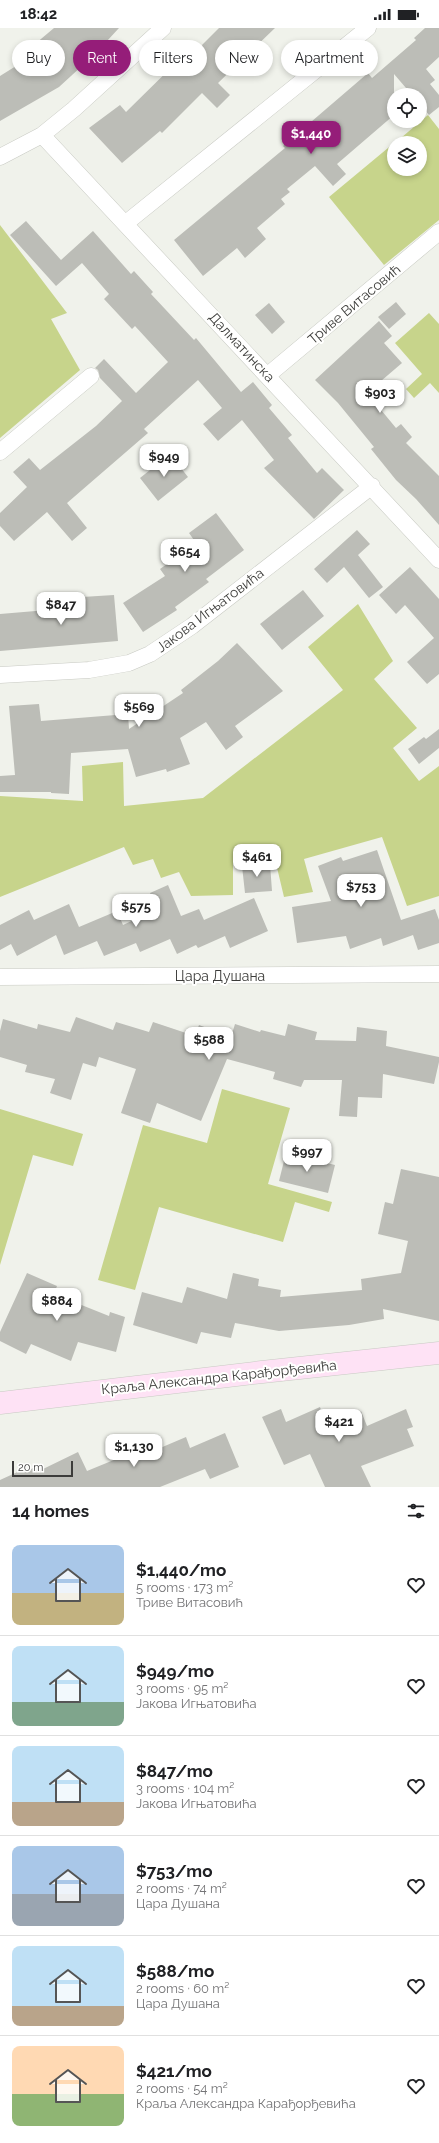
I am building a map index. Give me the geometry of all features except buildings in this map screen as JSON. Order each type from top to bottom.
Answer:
[{"type":"street","points":[[0,156],[42,135],[74,109],[163,28]]},
{"type":"street","points":[[126,223],[368,28]]},
{"type":"street","name":"Далматинска","points":[[42,135],[372,486],[439,560]]},
{"type":"street","name":"Триве Витасовић","points":[[268,375],[439,232]]},
{"type":"street","points":[[0,452],[91,376]]},
{"type":"street","name":"Јакова Игњатовића","points":[[0,675],[89,670],[128,663],[150,654],[192,626],[372,486]]},
{"type":"street","name":"Цара Душана","points":[[0,977],[439,974]]},
{"type":"street","name":"Краља Александра Карађорђевића","points":[[0,1403],[262,1372],[439,1354]]},
{"type":"green space","points":[[428,115],[439,129],[439,220],[384,265],[329,197],[387,149],[387,176],[427,176],[427,136],[403,136],[413,128],[427,128]]},
{"type":"green space","points":[[0,225],[67,313],[51,319],[80,370],[0,438]]},
{"type":"green space","points":[[429,313],[439,324],[439,393],[430,383],[414,398],[406,389],[422,374],[395,343]]},
{"type":"green space","points":[[358,604],[393,661],[374,679],[417,728],[393,748],[419,781],[439,766],[439,896],[407,906],[382,837],[304,859],[313,892],[284,897],[274,855],[233,858],[233,895],[191,896],[179,872],[161,878],[153,859],[133,865],[124,847],[0,897],[0,796],[83,801],[82,766],[123,762],[124,806],[203,798],[343,690],[308,647]]},
{"type":"green space","points":[[222,1089],[290,1108],[268,1184],[332,1202],[329,1212],[295,1202],[283,1242],[159,1207],[135,1290],[98,1280],[143,1125],[207,1143]]},
{"type":"green space","points":[[0,1109],[83,1134],[73,1166],[33,1155],[0,1265]]}]
